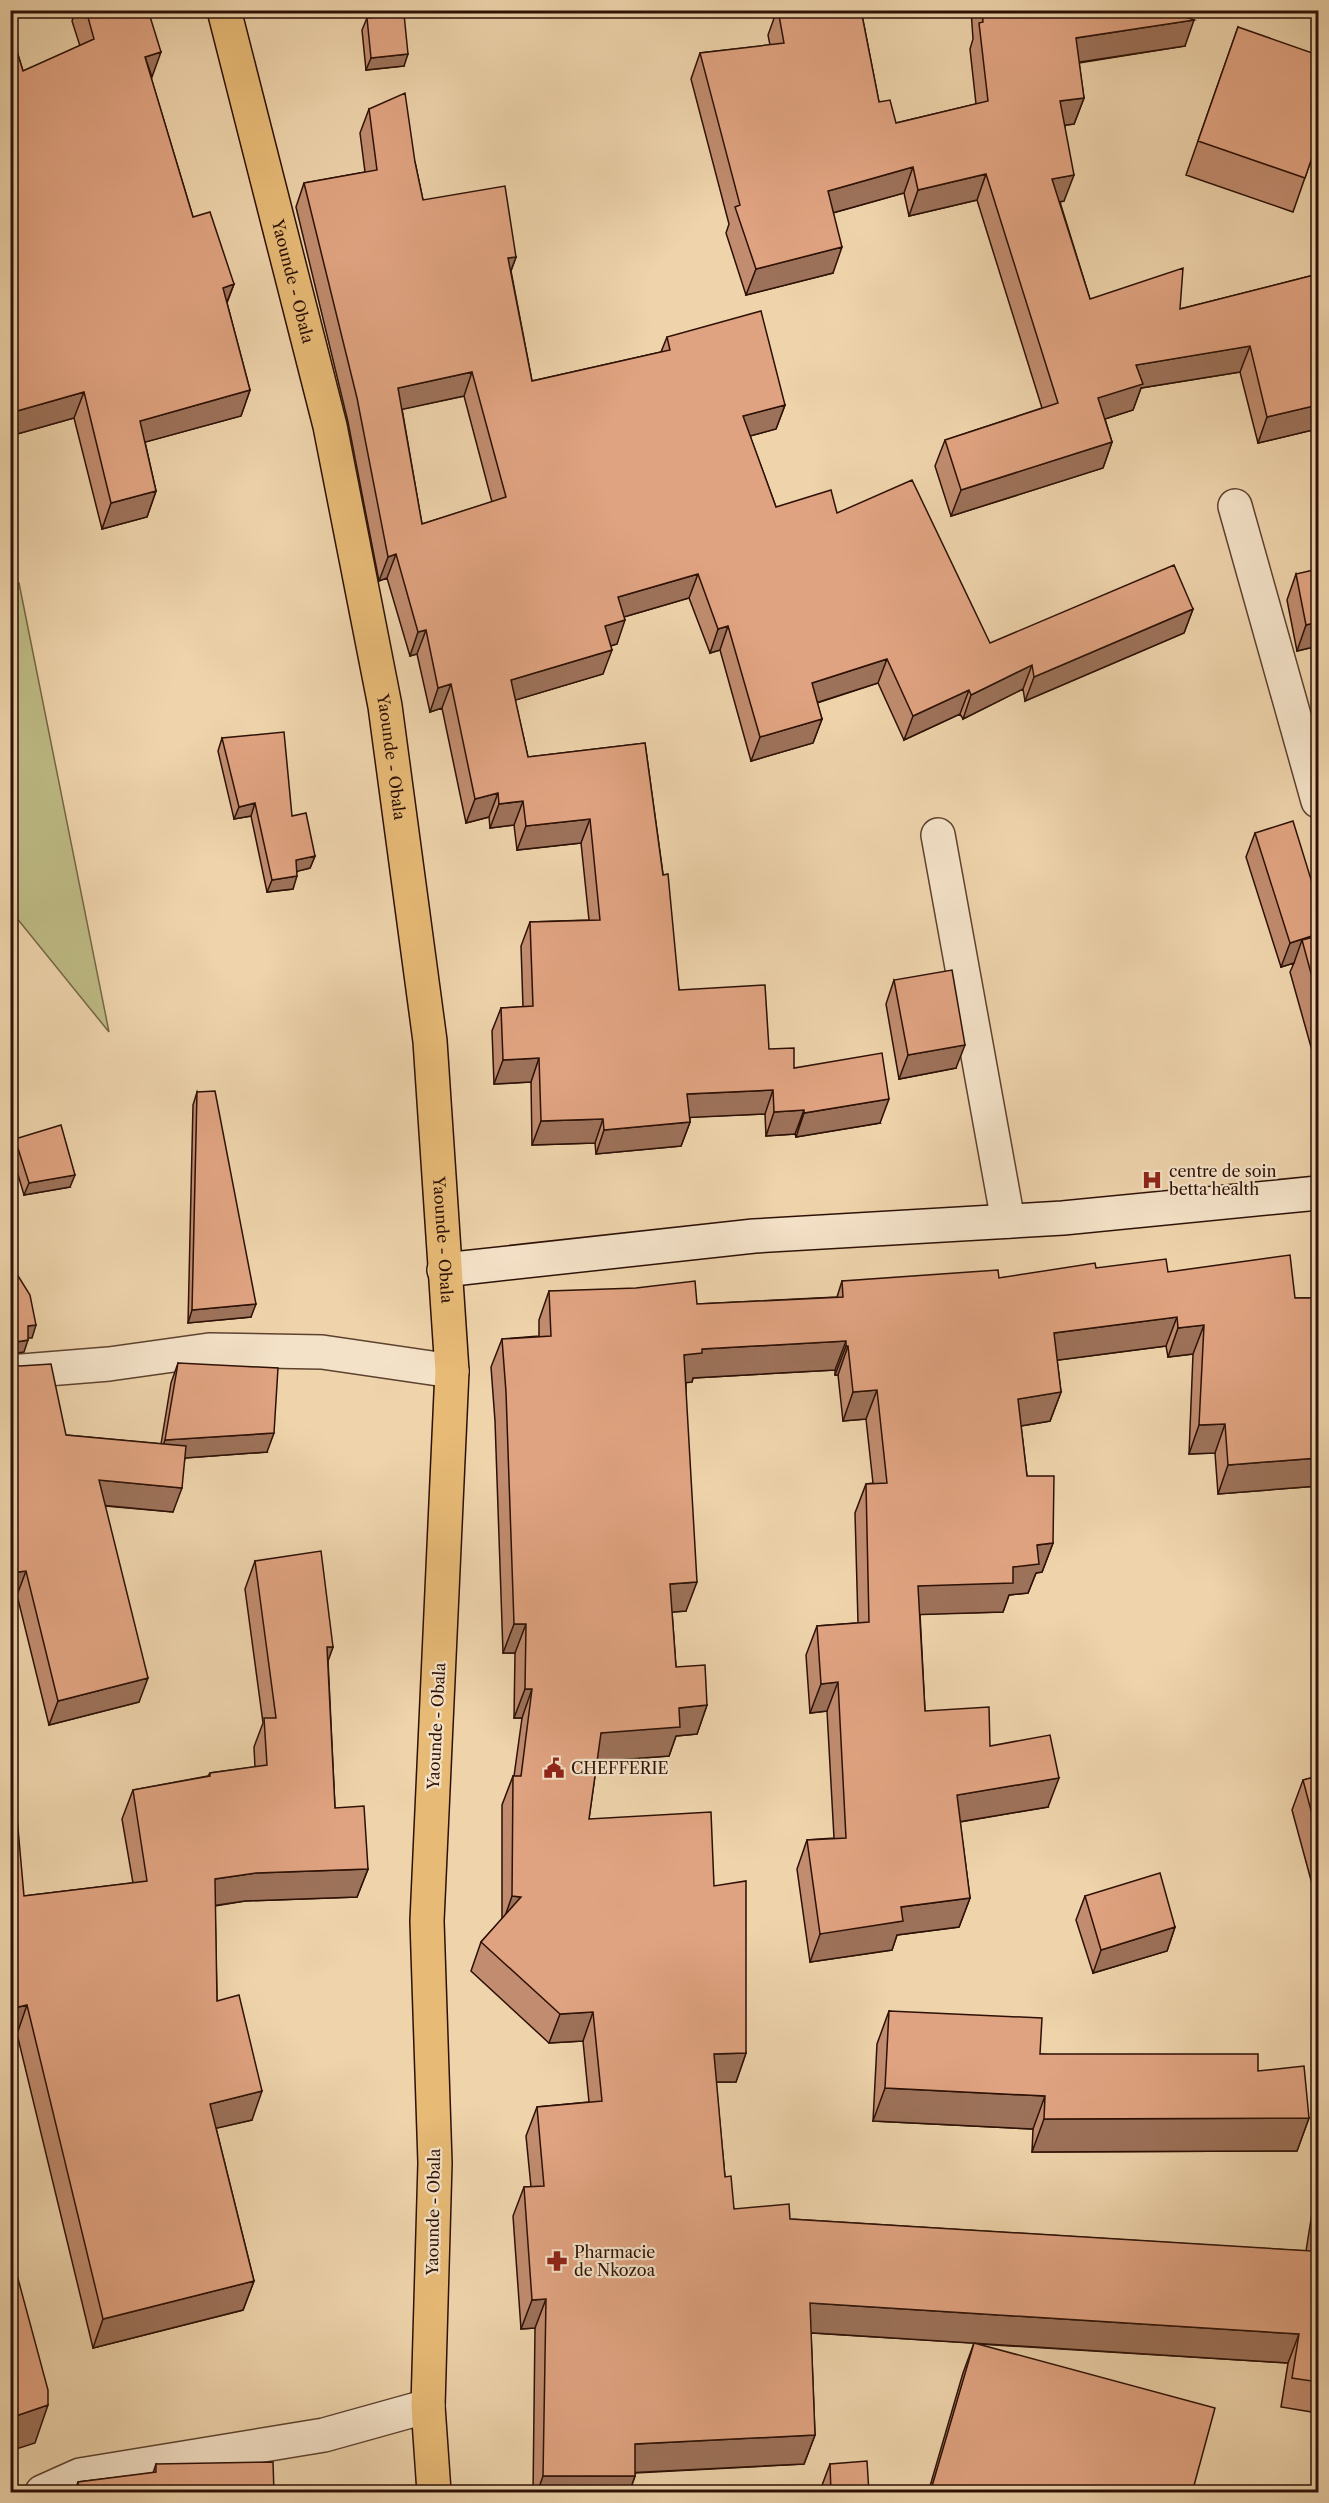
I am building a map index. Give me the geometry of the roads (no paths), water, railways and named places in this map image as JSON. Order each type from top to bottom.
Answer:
[{"type":"highway","name":"Yaounde - Obala","points":[[224,10],[330,426],[385,706],[430,1041],[452,1371],[427,1921],[435,2163],[429,2406],[434,2493]]},
{"type":"street","points":[[1235,506],[1318,801]]},
{"type":"street","points":[[938,835],[1008,1221]]},
{"type":"street","points":[[444,1270],[754,1236],[1008,1221],[1318,1193]]},
{"type":"street","points":[[10,1372],[109,1364],[209,1350],[322,1352],[452,1371]]},
{"type":"street","points":[[42,2493],[80,2475],[324,2435],[429,2406]]},
{"type":"place","name":"centre de soin betta health","points":[[1152,1180]]},
{"type":"place","name":"CHEFFERIE","points":[[554,1768]]},
{"type":"place","name":"Pharmacie de Nkozoa","points":[[557,2261]]}]
